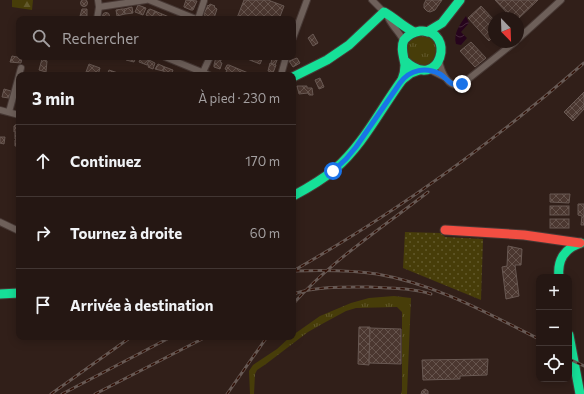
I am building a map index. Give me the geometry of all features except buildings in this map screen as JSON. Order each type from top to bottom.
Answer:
[{"type":"street","points":[[98,0],[99,7],[98,16]]},
{"type":"street","points":[[99,7],[146,0]]},
{"type":"street","points":[[149,0],[189,16]]},
{"type":"street","points":[[296,30],[307,0]]},
{"type":"street","points":[[372,0],[385,14],[388,20],[401,35],[404,42]]},
{"type":"street","points":[[402,80],[411,73],[435,66],[439,60],[441,51],[438,34],[442,23],[460,0]]},
{"type":"street","points":[[524,34],[561,0]]},
{"type":"street","points":[[198,16],[204,1]]},
{"type":"street","points":[[385,14],[392,16],[405,28],[414,32]]},
{"type":"street","points":[[296,76],[327,60],[349,45],[385,14]]},
{"type":"street","points":[[427,32],[442,23]]},
{"type":"street","points":[[296,194],[318,183],[346,159],[356,147],[402,80],[405,71],[402,51],[404,42],[410,35],[414,32],[427,32],[434,35],[439,41]]},
{"type":"street","points":[[439,60],[441,71],[446,78],[458,86],[507,48]]},
{"type":"street","points":[[172,60],[201,72]]},
{"type":"street","points":[[206,72],[209,60]]},
{"type":"street","points":[[282,72],[285,60]]},
{"type":"street","points":[[404,60],[411,68],[424,70],[446,78]]},
{"type":"street","points":[[20,72],[21,68]]},
{"type":"street","points":[[9,112],[16,86]]},
{"type":"street","points":[[0,110],[16,114]]},
{"type":"street","points":[[0,222],[16,230]]},
{"type":"street","points":[[445,230],[524,235],[583,244]]},
{"type":"street","points":[[559,240],[568,251]]},
{"type":"street","points":[[568,251],[578,248],[583,244]]},
{"type":"street","points":[[561,274],[568,251]]},
{"type":"street","points":[[0,294],[16,293]]},
{"type":"street","points":[[571,346],[580,394]]},
{"type":"green space","points":[[12,0],[33,0],[32,10],[12,7]]},
{"type":"green space","points":[[423,35],[429,37],[436,43],[438,51],[431,65],[417,67],[406,57],[407,44],[414,37]]},
{"type":"green space","points":[[405,232],[441,233],[445,237],[483,239],[481,300],[403,268]]},
{"type":"green space","points":[[394,296],[411,298],[407,394],[401,394],[402,312],[397,307],[356,308],[346,311],[308,332],[257,370],[255,374],[254,394],[250,394],[249,371],[253,365],[277,349],[287,340],[296,340],[296,333],[320,316],[351,303],[369,298]]},
{"type":"water","points":[[466,16],[469,23],[461,32],[467,38],[461,45],[456,44],[456,33]]},
{"type":"railway","points":[[296,269],[370,225],[444,174],[515,121],[584,63]]},
{"type":"railway","points":[[296,301],[324,273],[428,192]]},
{"type":"railway","points":[[296,271],[326,270],[357,272],[377,274],[398,279],[460,300],[536,337]]},
{"type":"railway","points":[[296,293],[321,288],[370,287],[401,289],[431,294]]},
{"type":"railway","points":[[51,394],[127,340]]},
{"type":"railway","points":[[62,394],[165,340]]},
{"type":"railway","points":[[95,394],[200,340]]},
{"type":"railway","points":[[227,394],[265,340]]},
{"type":"railway","points":[[572,360],[584,366]]},
{"type":"traffic: fast","points":[[427,32],[442,23],[460,0]]},
{"type":"traffic: fast","points":[[296,76],[327,60],[349,45],[384,12],[414,32]]},
{"type":"traffic: fast","points":[[402,80],[405,67],[402,49],[404,40],[411,34],[420,31],[431,33],[438,39],[441,48],[440,58],[435,65],[427,70],[417,69],[404,60]]},
{"type":"traffic: fast","points":[[296,194],[325,177],[345,160],[363,138],[402,80],[411,73],[419,70]]},
{"type":"traffic: fast","points":[[559,274],[559,265],[566,251],[581,243]]},
{"type":"traffic: fast","points":[[0,294],[16,293]]},
{"type":"traffic: fast","points":[[571,346],[580,394]]},
{"type":"traffic: jam","points":[[445,230],[524,235],[580,243]]},
{"type":"route","points":[[333,171],[356,147],[402,80],[409,74],[419,70],[428,69],[446,78],[449,82],[455,85],[458,86],[462,84]]}]
